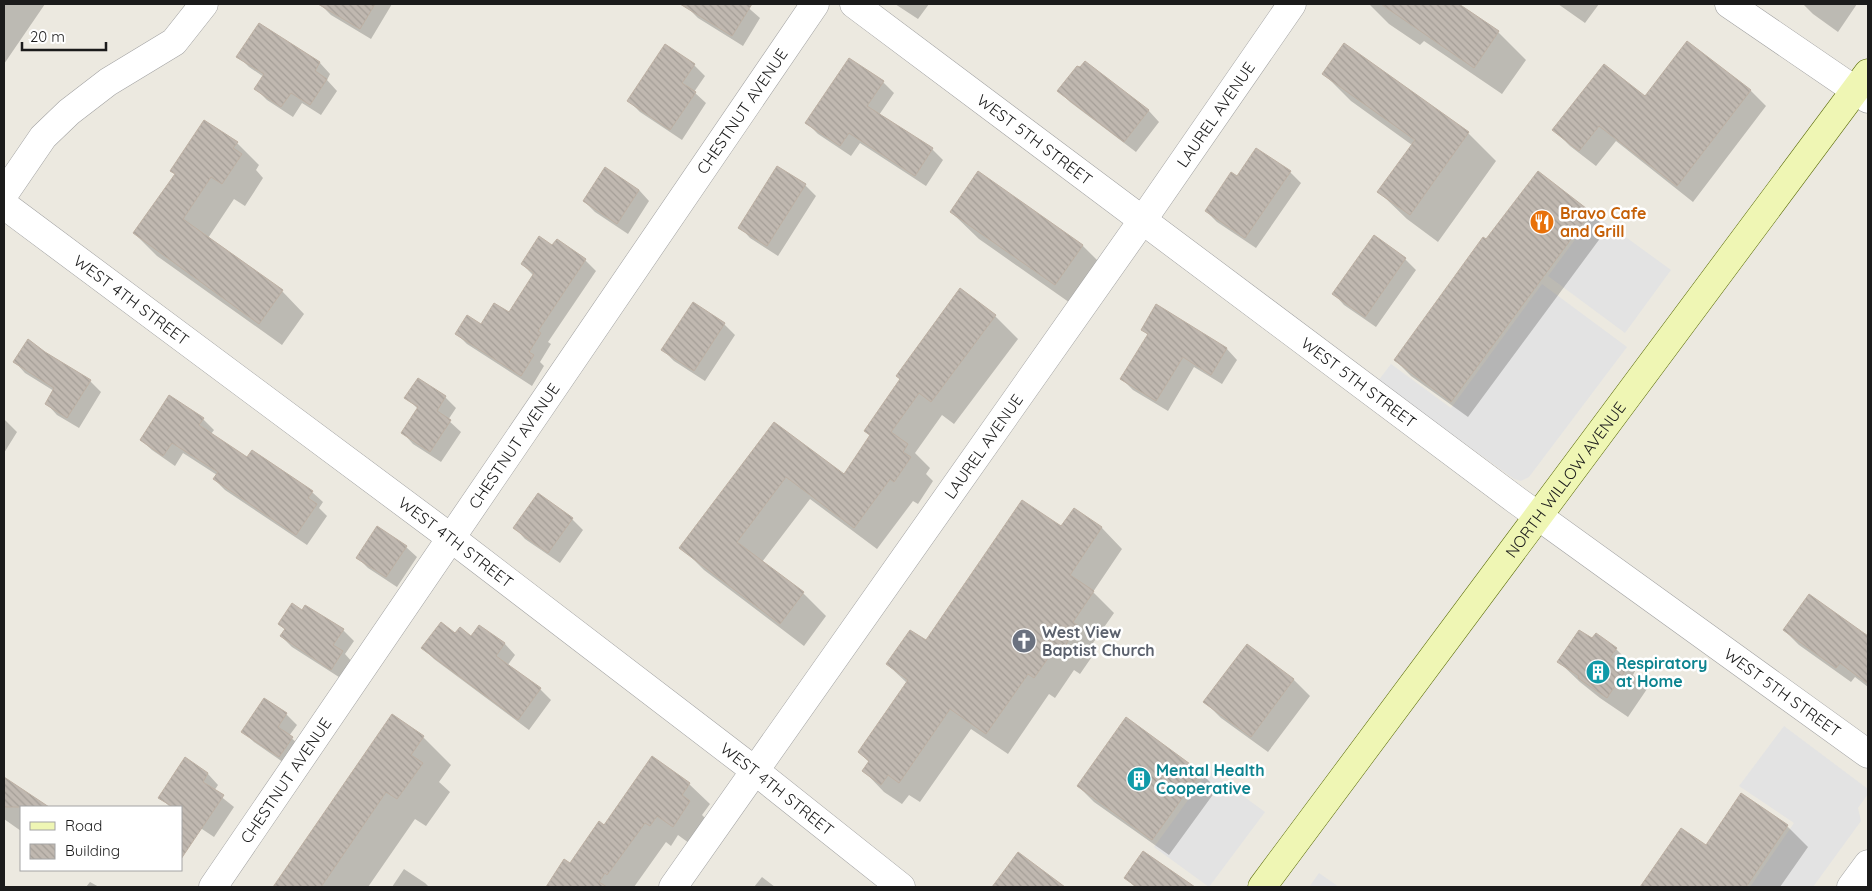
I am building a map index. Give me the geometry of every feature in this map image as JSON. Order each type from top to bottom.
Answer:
[{"type":"main road","name":"NORTH WILLOW AVENUE","points":[[1262,887],[1537,516],[1864,87]]},
{"type":"street","points":[[4,194],[43,137],[69,112],[108,82],[174,42],[204,4]]},
{"type":"street","name":"CHESTNUT AVENUE","points":[[213,887],[815,4]]},
{"type":"street","name":"WEST 5TH STREET","points":[[854,4],[1537,516],[1868,754]]},
{"type":"street","name":"LAUREL AVENUE","points":[[673,887],[1142,221],[1292,4]]},
{"type":"street","points":[[1729,4],[1864,87]]},
{"type":"street","name":"WEST 4TH STREET","points":[[4,205],[451,538],[754,770],[901,887]]},
{"type":"street","points":[[1851,887],[1868,864]]},
{"type":"shaded area","points":[[1594,214],[1671,270],[1625,333],[1548,276]]},
{"type":"shaded area","points":[[1542,284],[1627,347],[1529,477],[1521,481],[1514,479],[1378,381],[1391,364],[1451,408]]},
{"type":"shaded area","points":[[1784,726],[1868,789],[1868,794],[1858,808],[1861,821],[1813,887],[1750,887],[1794,823],[1739,786]]},
{"type":"shaded area","points":[[1209,771],[1265,812],[1209,887],[1154,847]]},
{"type":"shaded area","points":[[1319,873],[1339,887],[1309,887]]},
{"type":"building","points":[[318,4],[375,4],[360,29]]},
{"type":"building","points":[[680,4],[752,4],[732,36]]},
{"type":"building","points":[[1381,4],[1459,4],[1499,31],[1474,68]]},
{"type":"building","points":[[259,23],[320,62],[315,71],[327,79],[310,105],[291,93],[281,107],[254,89],[264,74],[236,57]]},
{"type":"building","points":[[1687,41],[1751,90],[1677,186],[1599,126],[1579,151],[1552,130],[1604,64],[1645,96]]},
{"type":"building","points":[[1344,43],[1469,132],[1410,215],[1377,192],[1415,140],[1322,74]]},
{"type":"building","points":[[665,44],[695,64],[682,83],[696,92],[670,130],[627,101]]},
{"type":"building","points":[[849,58],[884,81],[867,106],[933,148],[915,176],[849,133],[840,146],[805,123]]},
{"type":"building","points":[[1085,61],[1149,110],[1124,142],[1057,91],[1077,66],[1080,67]]},
{"type":"building","points":[[204,120],[238,142],[233,148],[242,154],[222,184],[211,177],[183,219],[283,290],[259,324],[133,233],[175,174],[170,171]]},
{"type":"building","points":[[1256,148],[1291,171],[1245,238],[1205,211],[1231,172],[1237,176]]},
{"type":"building","points":[[777,166],[806,184],[767,246],[738,228]]},
{"type":"building","points":[[605,167],[639,190],[617,224],[583,201]]},
{"type":"building","points":[[978,171],[1083,245],[1055,285],[950,212]]},
{"type":"building","points":[[1538,171],[1591,212],[1451,402],[1394,360],[1483,237],[1486,239]]},
{"type":"building","points":[[1374,235],[1406,258],[1365,317],[1332,294]]},
{"type":"building","points":[[539,236],[552,245],[557,239],[586,259],[538,331],[541,333],[529,352],[534,355],[521,376],[455,334],[467,315],[481,324],[494,303],[509,312],[534,273],[521,264]]},
{"type":"building","points":[[960,288],[996,315],[931,402],[919,393],[891,432],[908,444],[903,452],[911,457],[894,482],[890,479],[854,528],[786,477],[737,542],[804,592],[780,624],[679,548],[774,422],[844,474],[870,435],[864,431],[900,379],[896,376]]},
{"type":"building","points":[[693,302],[725,323],[694,371],[661,350]]},
{"type":"building","points":[[1156,304],[1227,348],[1211,375],[1183,357],[1156,401],[1120,379],[1148,334],[1141,330]]},
{"type":"building","points":[[28,339],[45,352],[91,380],[67,418],[45,404],[54,388],[13,362]]},
{"type":"building","points":[[418,378],[446,396],[437,411],[451,420],[430,452],[401,433],[418,407],[404,398]]},
{"type":"building","points":[[169,395],[204,418],[199,425],[247,457],[252,450],[313,491],[308,498],[317,504],[296,535],[213,479],[218,472],[172,443],[163,456],[140,440]]},
{"type":"building","points":[[538,493],[573,518],[548,553],[513,528]]},
{"type":"building","name":"West View Baptist Church","points":[[1022,500],[1061,526],[1074,508],[1102,527],[1070,575],[1094,591],[1073,622],[1078,626],[1059,655],[1053,651],[1034,678],[1028,674],[986,734],[950,709],[899,783],[888,775],[881,785],[862,771],[869,761],[858,752],[908,680],[886,664],[910,630],[926,640]]},
{"type":"building","points":[[377,526],[407,546],[386,577],[356,558]]},
{"type":"building","points":[[1809,594],[1868,636],[1868,684],[1840,663],[1836,668],[1783,630]]},
{"type":"building","points":[[292,603],[302,610],[305,605],[344,629],[333,645],[343,651],[331,670],[280,636],[285,629],[278,624]]},
{"type":"building","points":[[441,622],[455,633],[460,627],[471,636],[479,625],[505,643],[496,656],[541,688],[518,720],[421,648]]},
{"type":"building","name":"Respiratory at Home","points":[[1579,630],[1592,638],[1596,633],[1617,648],[1610,657],[1627,668],[1607,698],[1557,662]]},
{"type":"building","points":[[1247,644],[1294,679],[1251,737],[1203,702]]},
{"type":"building","points":[[264,698],[287,713],[278,727],[293,737],[279,757],[241,732]]},
{"type":"building","points":[[392,714],[424,736],[411,755],[423,763],[397,799],[386,792],[321,887],[273,887]]},
{"type":"building","name":"Mental Health Cooperative","points":[[1126,717],[1201,772],[1152,840],[1077,786]]},
{"type":"building","points":[[652,756],[690,783],[682,795],[690,801],[673,827],[657,816],[650,826],[645,823],[607,875],[605,873],[599,882],[607,887],[546,887],[564,859],[570,863],[599,821],[604,825]]},
{"type":"building","points":[[185,757],[208,773],[203,782],[224,795],[182,858],[182,806],[171,806],[158,798]]},
{"type":"building","points":[[4,777],[48,806],[20,806],[4,807]]},
{"type":"building","points":[[1741,793],[1788,825],[1746,887],[1640,887],[1681,828],[1706,845]]},
{"type":"building","points":[[1143,851],[1195,887],[1137,887],[1124,878]]},
{"type":"building","points":[[1018,852],[1065,887],[992,887]]},
{"type":"place","name":"Bravo Cafe and Grill","points":[[1542,222]]},
{"type":"place","name":"West View Baptist Church","points":[[1024,641]]},
{"type":"place","name":"Respiratory at Home","points":[[1598,672]]},
{"type":"place","name":"Mental Health Cooperative","points":[[1139,779]]}]
